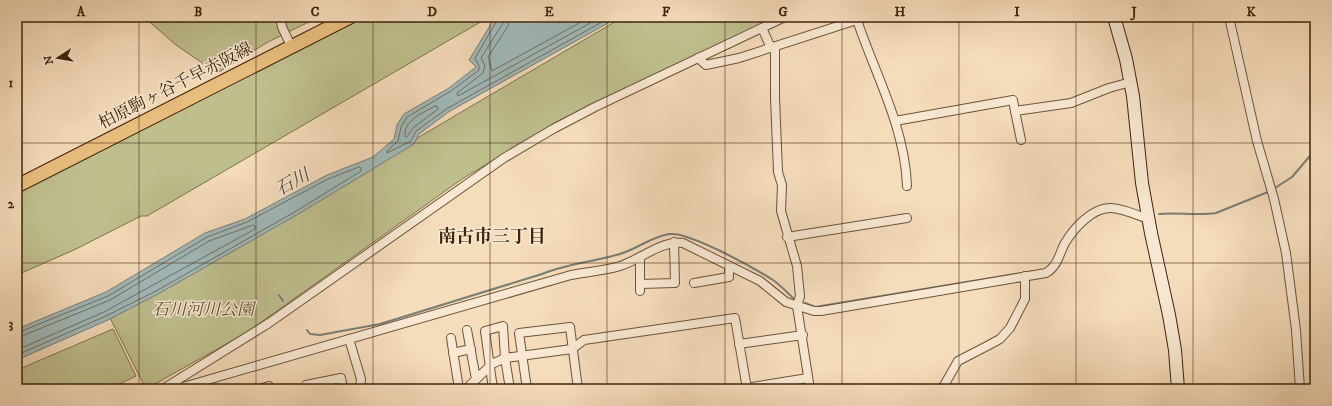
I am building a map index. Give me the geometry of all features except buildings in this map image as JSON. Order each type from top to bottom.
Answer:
[{"type":"main road","name":"柏原駒ヶ谷千早赤阪線","points":[[17,186],[350,17]]},
{"type":"street","points":[[280,17],[282,27],[291,46]]},
{"type":"street","points":[[163,389],[269,323],[504,158],[588,110],[785,17]]},
{"type":"street","points":[[698,58],[706,65],[739,58],[866,17]]},
{"type":"street","points":[[1114,17],[1126,59],[1130,82],[1148,219],[1169,315],[1175,350],[1178,389]]},
{"type":"street","points":[[1229,17],[1257,141],[1274,199],[1286,253],[1296,330],[1300,389]]},
{"type":"street","points":[[857,20],[895,121],[906,163],[907,186]]},
{"type":"street","points":[[762,28],[773,47],[778,172],[782,185],[781,211],[787,237],[797,266],[800,296],[797,306],[803,335],[810,389]]},
{"type":"street","points":[[1015,112],[1071,104],[1096,93],[1130,82]]},
{"type":"street","points":[[895,121],[1013,100],[1021,140]]},
{"type":"street","points":[[176,389],[571,275],[619,266],[665,244],[674,242],[683,244],[760,281],[786,302],[821,311],[1046,273],[1052,270],[1056,264],[1065,243],[1074,230],[1088,217],[1100,210],[1110,208],[1116,209],[1148,219]]},
{"type":"street","points":[[787,237],[907,218]]},
{"type":"street","points":[[640,257],[640,287],[675,283],[674,242]]},
{"type":"street","points":[[694,283],[729,277],[729,266]]},
{"type":"street","points":[[942,389],[958,361],[989,346],[1000,339],[1010,328],[1025,299],[1025,276]]},
{"type":"street","points":[[466,389],[490,365],[505,358],[572,349],[584,340],[735,318],[746,388],[808,378]]},
{"type":"street","points":[[493,389],[485,331],[503,326],[505,358],[510,389]]},
{"type":"street","points":[[527,389],[519,333],[570,327],[578,389]]},
{"type":"street","points":[[467,330],[476,379]]},
{"type":"street","points":[[740,344],[803,335]]},
{"type":"street","points":[[451,338],[460,389]]},
{"type":"street","points":[[349,339],[361,379],[360,389]]},
{"type":"street","points":[[453,353],[471,349]]},
{"type":"street","points":[[306,385],[341,378],[343,389]]},
{"type":"street","points":[[260,389],[269,386]]},
{"type":"green space","points":[[144,17],[319,17],[268,42],[217,73],[176,45]]},
{"type":"green space","points":[[360,17],[489,17],[147,216],[141,216],[76,249],[17,275],[17,189]]},
{"type":"green space","name":"石川河川公園","points":[[623,17],[777,17],[558,121],[462,179],[246,333],[146,389],[109,316],[310,201]]},
{"type":"green space","points":[[113,329],[136,376],[109,389],[17,389],[17,370]]},
{"type":"water","points":[[497,17],[619,17],[450,111],[419,134],[414,144],[300,213],[158,294],[108,320],[17,360],[17,329],[106,292],[205,233],[245,219],[327,175],[373,157],[394,139],[397,125],[404,114],[449,88],[476,67],[469,60],[494,19]]},
{"type":"waterway","points":[[1275,188],[1292,177],[1315,150]]},
{"type":"waterway","points":[[1159,214],[1216,213],[1268,192]]},
{"type":"waterway","points":[[307,330],[310,334],[320,335],[380,324],[560,268],[623,253],[663,235],[670,234],[692,239],[752,267],[781,286],[793,298]]},
{"type":"waterway","points":[[805,303],[815,307],[1034,271]]},
{"type":"waterway","points":[[279,295],[283,301]]},
{"type":"district","name":"南古市三丁目","points":[[492,236]]},
{"type":"water label","name":"石川","points":[[292,182]]}]
